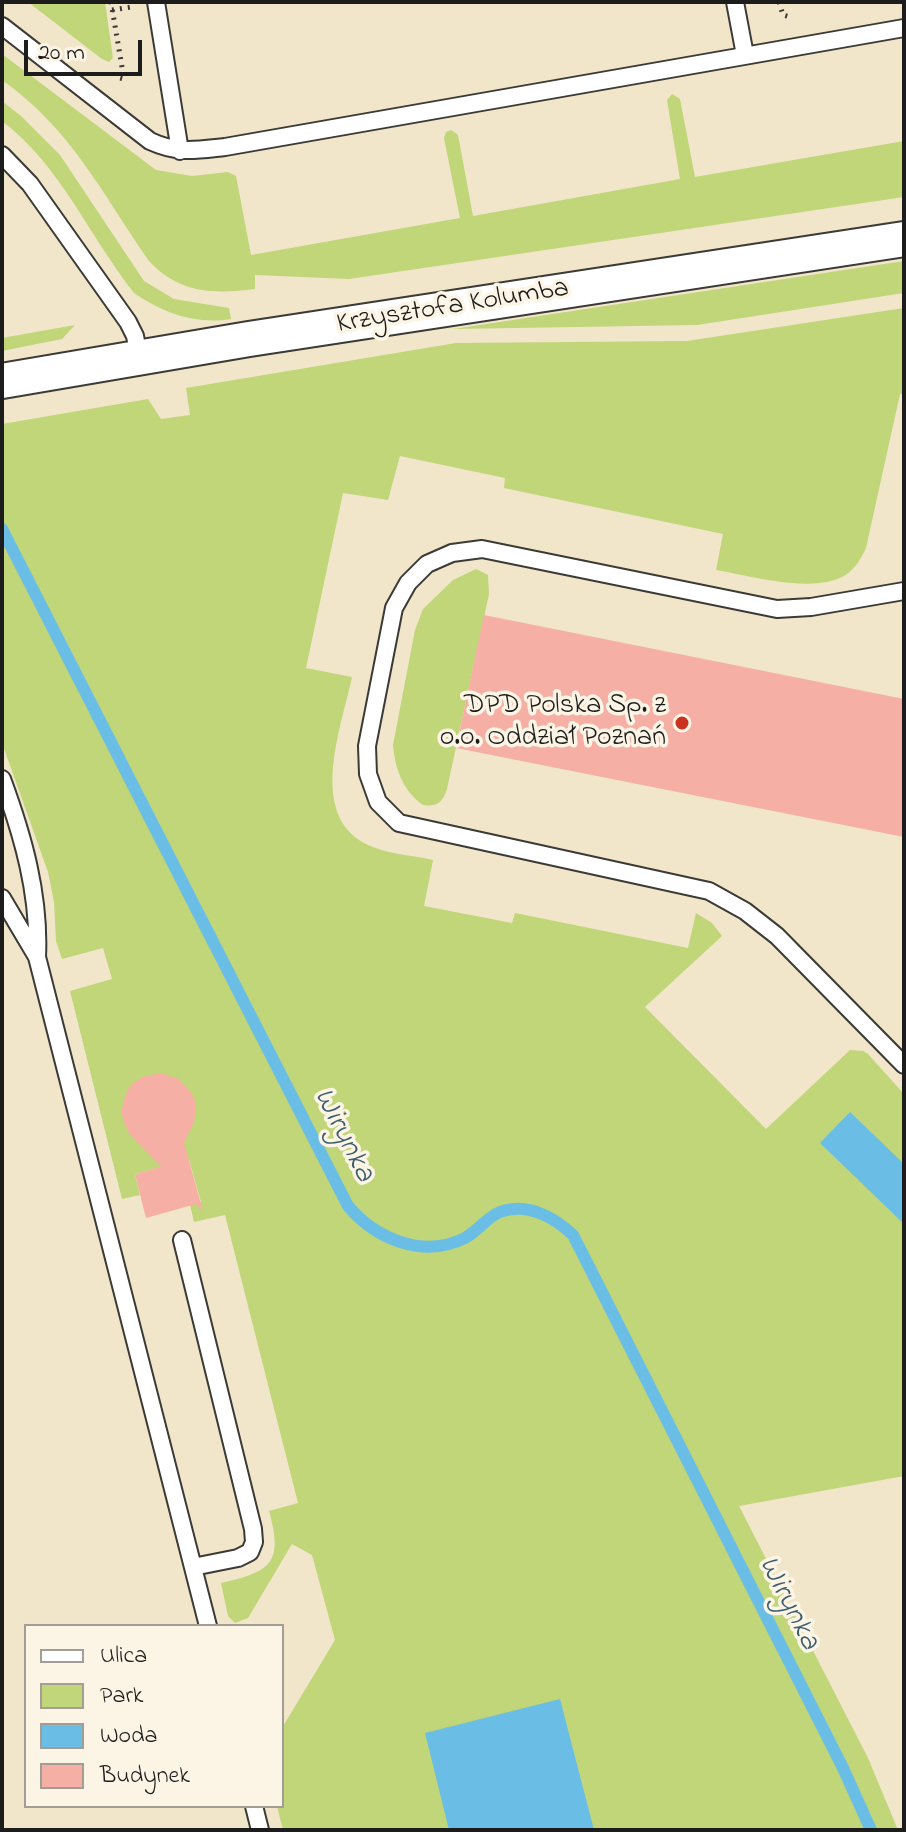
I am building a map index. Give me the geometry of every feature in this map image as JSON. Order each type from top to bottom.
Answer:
[{"type":"street","name":"Krzysztofa Kolumba","points":[[2,381],[139,357],[904,239]]},
{"type":"lane","points":[[156,2],[180,151]]},
{"type":"lane","points":[[735,2],[745,55]]},
{"type":"lane","points":[[2,26],[150,141],[180,151],[241,144],[904,28]]},
{"type":"lane","points":[[2,155],[30,184],[128,322],[135,336],[139,357]]},
{"type":"lane","points":[[904,591],[811,607],[777,609],[482,549],[452,553],[427,564],[408,583],[394,608],[367,746],[368,774],[378,802],[399,823],[709,891],[745,911],[777,936],[904,1065]]},
{"type":"lane","points":[[2,779],[32,879],[37,909],[37,957],[207,1624]]},
{"type":"lane","points":[[2,898],[37,957]]},
{"type":"lane","points":[[182,1240],[254,1542],[250,1552],[238,1558],[193,1567]]},
{"type":"lane","points":[[254,1808],[260,1830]]},
{"type":"path","points":[[105,68],[124,79],[111,2]]},
{"type":"green space","points":[[28,2],[105,2],[113,58],[109,62],[102,59]]},
{"type":"green space","points":[[2,54],[156,170],[192,176],[228,172],[236,176],[251,255],[460,218],[444,138],[446,132],[451,130],[458,135],[473,216],[680,179],[667,100],[672,94],[680,99],[695,177],[904,141],[904,197],[349,279],[255,275],[255,289],[198,289],[173,280],[149,261],[67,141],[26,99],[2,80]]},
{"type":"green space","points":[[2,101],[60,155],[144,281],[174,299],[229,308],[231,319],[205,320],[180,316],[134,293],[58,180],[23,139],[2,121]]},
{"type":"green space","points":[[904,261],[904,293],[697,325],[453,329]]},
{"type":"green space","points":[[904,308],[904,394],[900,394],[866,548],[857,564],[846,574],[829,582],[814,584],[716,570],[723,534],[504,488],[505,478],[400,456],[388,500],[343,493],[306,668],[352,677],[333,768],[333,791],[338,812],[348,830],[366,844],[433,860],[424,906],[512,923],[515,913],[688,948],[696,913],[712,923],[722,936],[645,1007],[766,1129],[850,1050],[868,1054],[904,1094],[904,1476],[739,1506],[868,1758],[898,1830],[283,1830],[278,1808],[284,1808],[284,1725],[335,1640],[312,1555],[292,1544],[248,1618],[235,1623],[228,1616],[221,1583],[251,1575],[269,1563],[275,1543],[269,1511],[298,1503],[225,1215],[194,1222],[190,1205],[201,1202],[189,1160],[135,1174],[140,1195],[122,1199],[70,991],[112,979],[103,948],[62,959],[56,941],[54,902],[48,872],[2,743],[2,424],[148,399],[161,419],[190,415],[186,388],[456,343],[687,341]]},
{"type":"green space","points":[[75,325],[62,339],[2,351],[2,338]]},
{"type":"green space","points":[[476,569],[488,575],[489,594],[447,789],[439,803],[423,805],[401,779],[393,745],[415,630],[423,609],[453,580]]},
{"type":"water","points":[[850,1112],[904,1164],[904,1224],[820,1143]]},
{"type":"water","points":[[560,1699],[594,1830],[449,1830],[425,1733]]},
{"type":"building","name":"DPD Polska Sp. z o.o. Oddział Poznań","points":[[484,615],[904,699],[904,837],[456,748]]},
{"type":"building","points":[[161,1073],[179,1079],[196,1103],[194,1122],[184,1143],[203,1211],[196,1204],[146,1218],[135,1174],[161,1167],[128,1132],[121,1112],[127,1091],[133,1083],[142,1077]]},
{"type":"waterway","name":"Wirynka","points":[[2,529],[348,1206],[372,1228],[417,1246],[449,1244],[465,1238],[495,1214],[510,1209],[540,1213],[573,1235],[843,1768],[871,1830]]},
{"type":"place","name":"DPD Polska Sp. z o.o. Oddział Poznań","points":[[682,723]]}]
